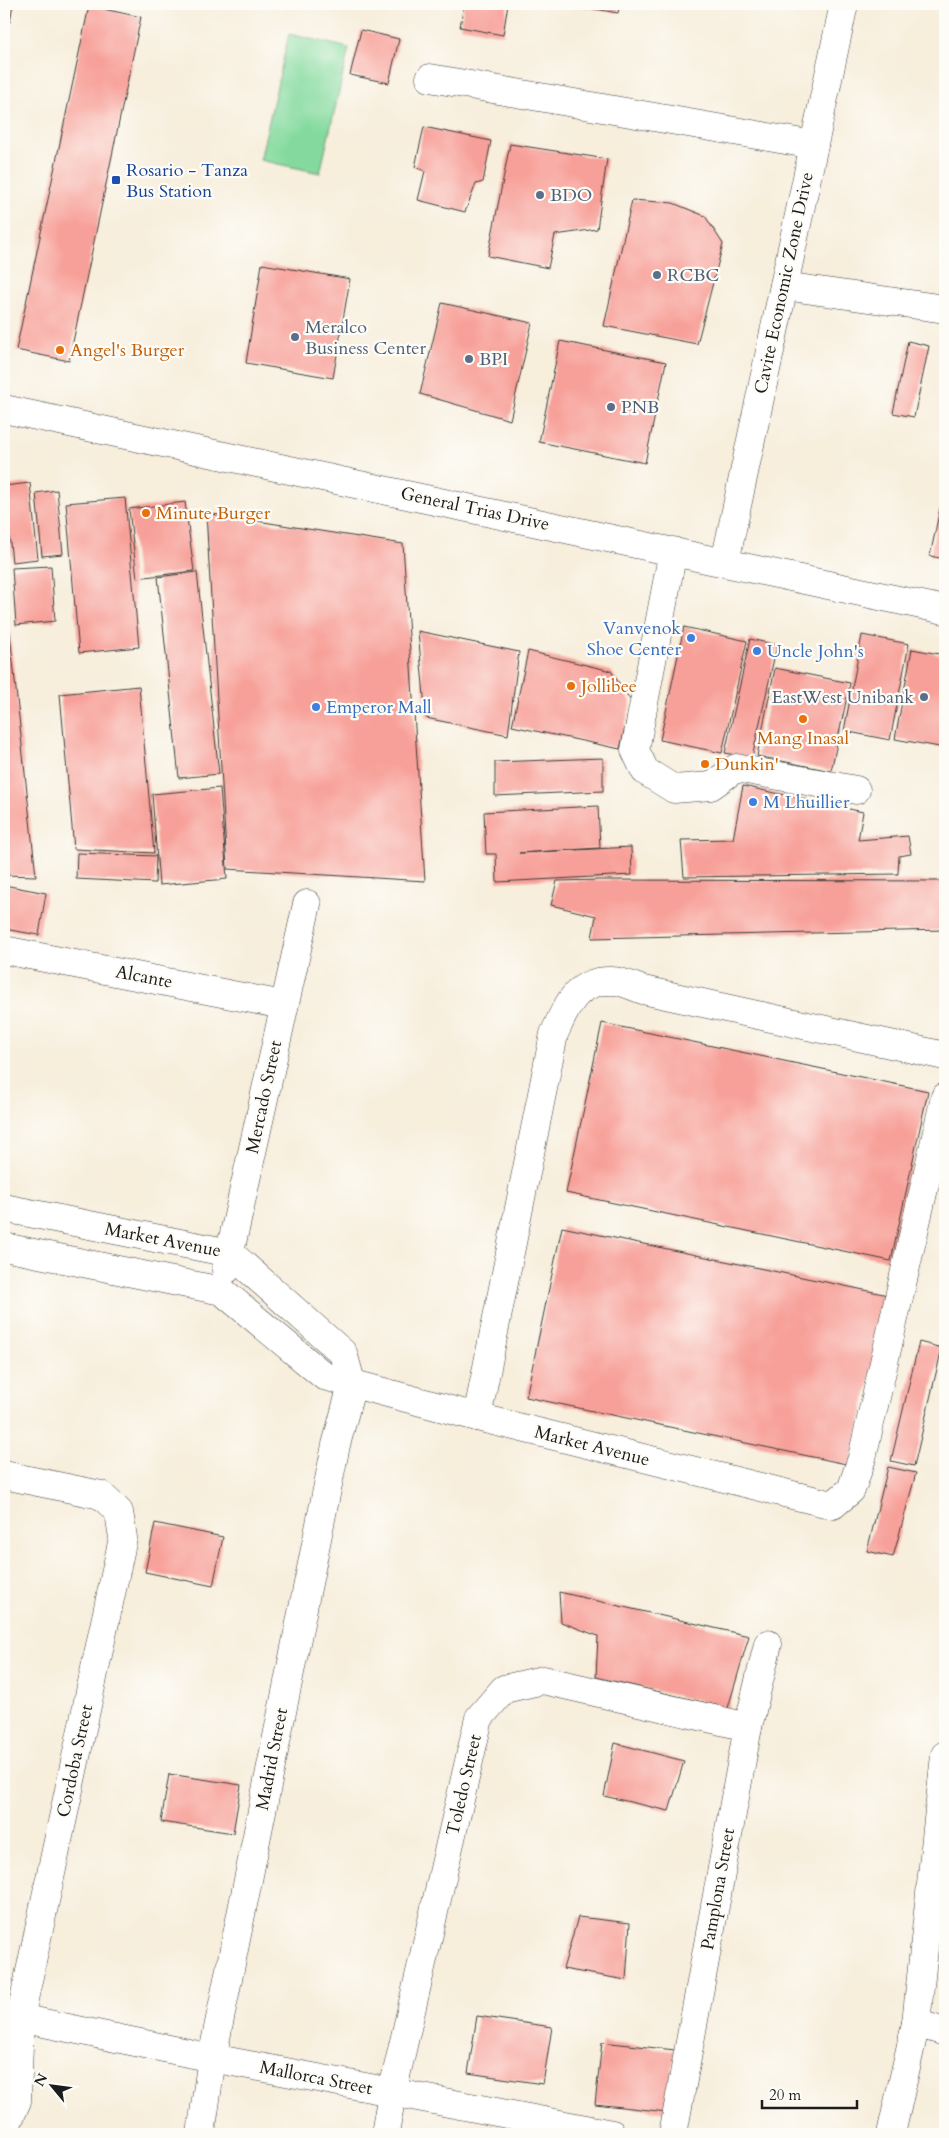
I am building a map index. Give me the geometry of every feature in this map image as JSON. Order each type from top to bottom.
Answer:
[{"type":"street","name":"Cavite Economic Zone Drive","points":[[725,562],[844,4]]},
{"type":"street","points":[[430,78],[814,145]]},
{"type":"street","points":[[784,286],[945,309]]},
{"type":"street","name":"General Trias Drive","points":[[4,409],[945,610]]},
{"type":"street","points":[[673,551],[635,750],[645,771],[674,789],[711,786],[736,768],[856,790]]},
{"type":"street","name":"Mercado Street","points":[[222,1291],[283,1005],[307,904]]},
{"type":"street","name":"Alcante","points":[[4,950],[283,1005]]},
{"type":"street","points":[[477,1417],[554,1034],[572,997],[588,984],[614,981],[643,990],[945,1056]]},
{"type":"street","name":"Market Avenue","points":[[4,1247],[222,1291],[324,1376],[352,1385],[833,1505],[851,1490],[862,1458],[945,1097]]},
{"type":"street","name":"Market Avenue","points":[[4,1208],[230,1253],[343,1353],[352,1385]]},
{"type":"street","name":"Madrid Street","points":[[201,2134],[212,2058],[336,1445],[352,1385]]},
{"type":"street","name":"Cordoba Street","points":[[4,1475],[101,1495],[119,1512],[123,1538],[20,2018],[16,2100],[4,2131]]},
{"type":"street","name":"Pamplona Street","points":[[673,2134],[748,1727],[768,1644]]},
{"type":"street","name":"Toledo Street","points":[[385,2134],[392,2093],[479,1718],[504,1688],[543,1680],[748,1727]]},
{"type":"street","points":[[891,2134],[916,2023],[945,1755]]},
{"type":"street","name":"Mallorca Street","points":[[20,2018],[212,2058],[612,2134]]},
{"type":"street","points":[[916,2023],[945,2032]]},
{"type":"green space","points":[[289,34],[349,48],[320,173],[260,160]]},
{"type":"building","points":[[4,4],[13,4],[10,22],[4,21]]},
{"type":"building","points":[[464,4],[508,4],[503,35],[460,27]]},
{"type":"building","points":[[566,4],[620,4],[618,13]]},
{"type":"building","points":[[89,6],[141,17],[69,361],[16,350]]},
{"type":"building","points":[[361,30],[399,39],[389,83],[350,75]]},
{"type":"building","points":[[424,127],[491,141],[483,182],[476,184],[465,212],[418,200],[425,171],[415,167]]},
{"type":"building","points":[[510,144],[607,159],[597,229],[555,235],[548,268],[488,256]]},
{"type":"building","points":[[632,200],[673,203],[705,216],[723,244],[697,344],[604,326]]},
{"type":"building","name":"Meralco Business Center","points":[[262,264],[350,279],[333,378],[246,363]]},
{"type":"building","points":[[442,303],[532,323],[510,420],[420,394]]},
{"type":"building","points":[[560,341],[666,362],[645,463],[539,442]]},
{"type":"building","points":[[908,341],[929,346],[914,417],[893,413]]},
{"type":"building","points":[[30,483],[38,559],[12,562],[4,486]]},
{"type":"building","points":[[57,490],[63,554],[42,556],[36,493]]},
{"type":"building","points":[[945,490],[945,559],[930,556]]},
{"type":"building","points":[[125,498],[139,647],[79,653],[66,503]]},
{"type":"building","points":[[185,502],[194,571],[137,578],[129,509]]},
{"type":"building","name":"Emperor Mall","points":[[206,513],[403,544],[425,881],[227,869]]},
{"type":"building","points":[[51,566],[55,621],[16,625],[12,568]]},
{"type":"building","points":[[197,572],[219,774],[179,778],[158,577]]},
{"type":"building","points":[[5,587],[36,876],[4,875]]},
{"type":"building","points":[[684,627],[747,641],[722,753],[660,740]]},
{"type":"building","points":[[418,631],[519,652],[508,735],[426,718]]},
{"type":"building","points":[[862,635],[909,644],[890,740],[844,731]]},
{"type":"building","points":[[750,639],[777,645],[752,758],[725,753]]},
{"type":"building","name":"EastWest Unibank","points":[[912,649],[945,655],[945,748],[895,739]]},
{"type":"building","name":"Jollibee","points":[[528,651],[611,671],[631,701],[620,749],[512,726]]},
{"type":"building","name":"Mang Inasal","points":[[775,668],[850,683],[831,771],[757,756]]},
{"type":"building","points":[[139,686],[154,853],[74,849],[60,694]]},
{"type":"building","points":[[603,758],[603,791],[495,796],[495,762]]},
{"type":"building","points":[[743,786],[863,812],[858,840],[908,836],[911,854],[899,856],[898,874],[684,877],[681,840],[733,839]]},
{"type":"building","points":[[220,788],[227,879],[159,885],[152,794]]},
{"type":"building","points":[[598,806],[600,848],[519,853],[631,847],[632,875],[497,882],[496,854],[486,854],[484,812]]},
{"type":"building","points":[[77,853],[156,856],[155,883],[76,879]]},
{"type":"building","points":[[557,881],[945,881],[945,930],[592,938],[596,916],[551,905]]},
{"type":"building","points":[[4,885],[46,893],[39,935],[4,929]]},
{"type":"building","points":[[602,1023],[928,1091],[891,1261],[566,1193]]},
{"type":"building","points":[[562,1227],[888,1295],[851,1465],[526,1397]]},
{"type":"building","points":[[919,1342],[942,1348],[914,1466],[891,1461]]},
{"type":"building","points":[[888,1467],[916,1473],[893,1557],[867,1551]]},
{"type":"building","points":[[155,1523],[223,1537],[213,1586],[145,1572]]},
{"type":"building","points":[[559,1592],[749,1636],[728,1708],[596,1677],[598,1636],[561,1622]]},
{"type":"building","points":[[615,1743],[684,1761],[669,1811],[604,1796]]},
{"type":"building","points":[[169,1774],[241,1785],[233,1833],[161,1822]]},
{"type":"building","points":[[578,1917],[630,1923],[626,1980],[563,1969]]},
{"type":"building","points":[[477,2016],[552,2027],[543,2084],[468,2073]]},
{"type":"building","points":[[602,2042],[675,2050],[667,2112],[595,2104]]},
{"type":"place","name":"Rosario - Tanza Bus Station","points":[[116,180]]},
{"type":"place","name":"BDO","points":[[540,195]]},
{"type":"place","name":"RCBC","points":[[657,275]]},
{"type":"place","name":"Meralco Business Center","points":[[295,337]]},
{"type":"place","name":"Angel's Burger","points":[[60,350]]},
{"type":"place","name":"BPI","points":[[469,359]]},
{"type":"place","name":"PNB","points":[[611,407]]},
{"type":"place","name":"Minute Burger","points":[[146,513]]},
{"type":"place","name":"Vanvenok Shoe Center","points":[[691,638]]},
{"type":"place","name":"Uncle John's","points":[[757,651]]},
{"type":"place","name":"Jollibee","points":[[571,686]]},
{"type":"place","name":"EastWest Unibank","points":[[924,697]]},
{"type":"place","name":"Emperor Mall","points":[[316,707]]},
{"type":"place","name":"Mang Inasal","points":[[803,719]]},
{"type":"place","name":"Dunkin'","points":[[705,764]]},
{"type":"place","name":"M Lhuillier","points":[[753,802]]}]
